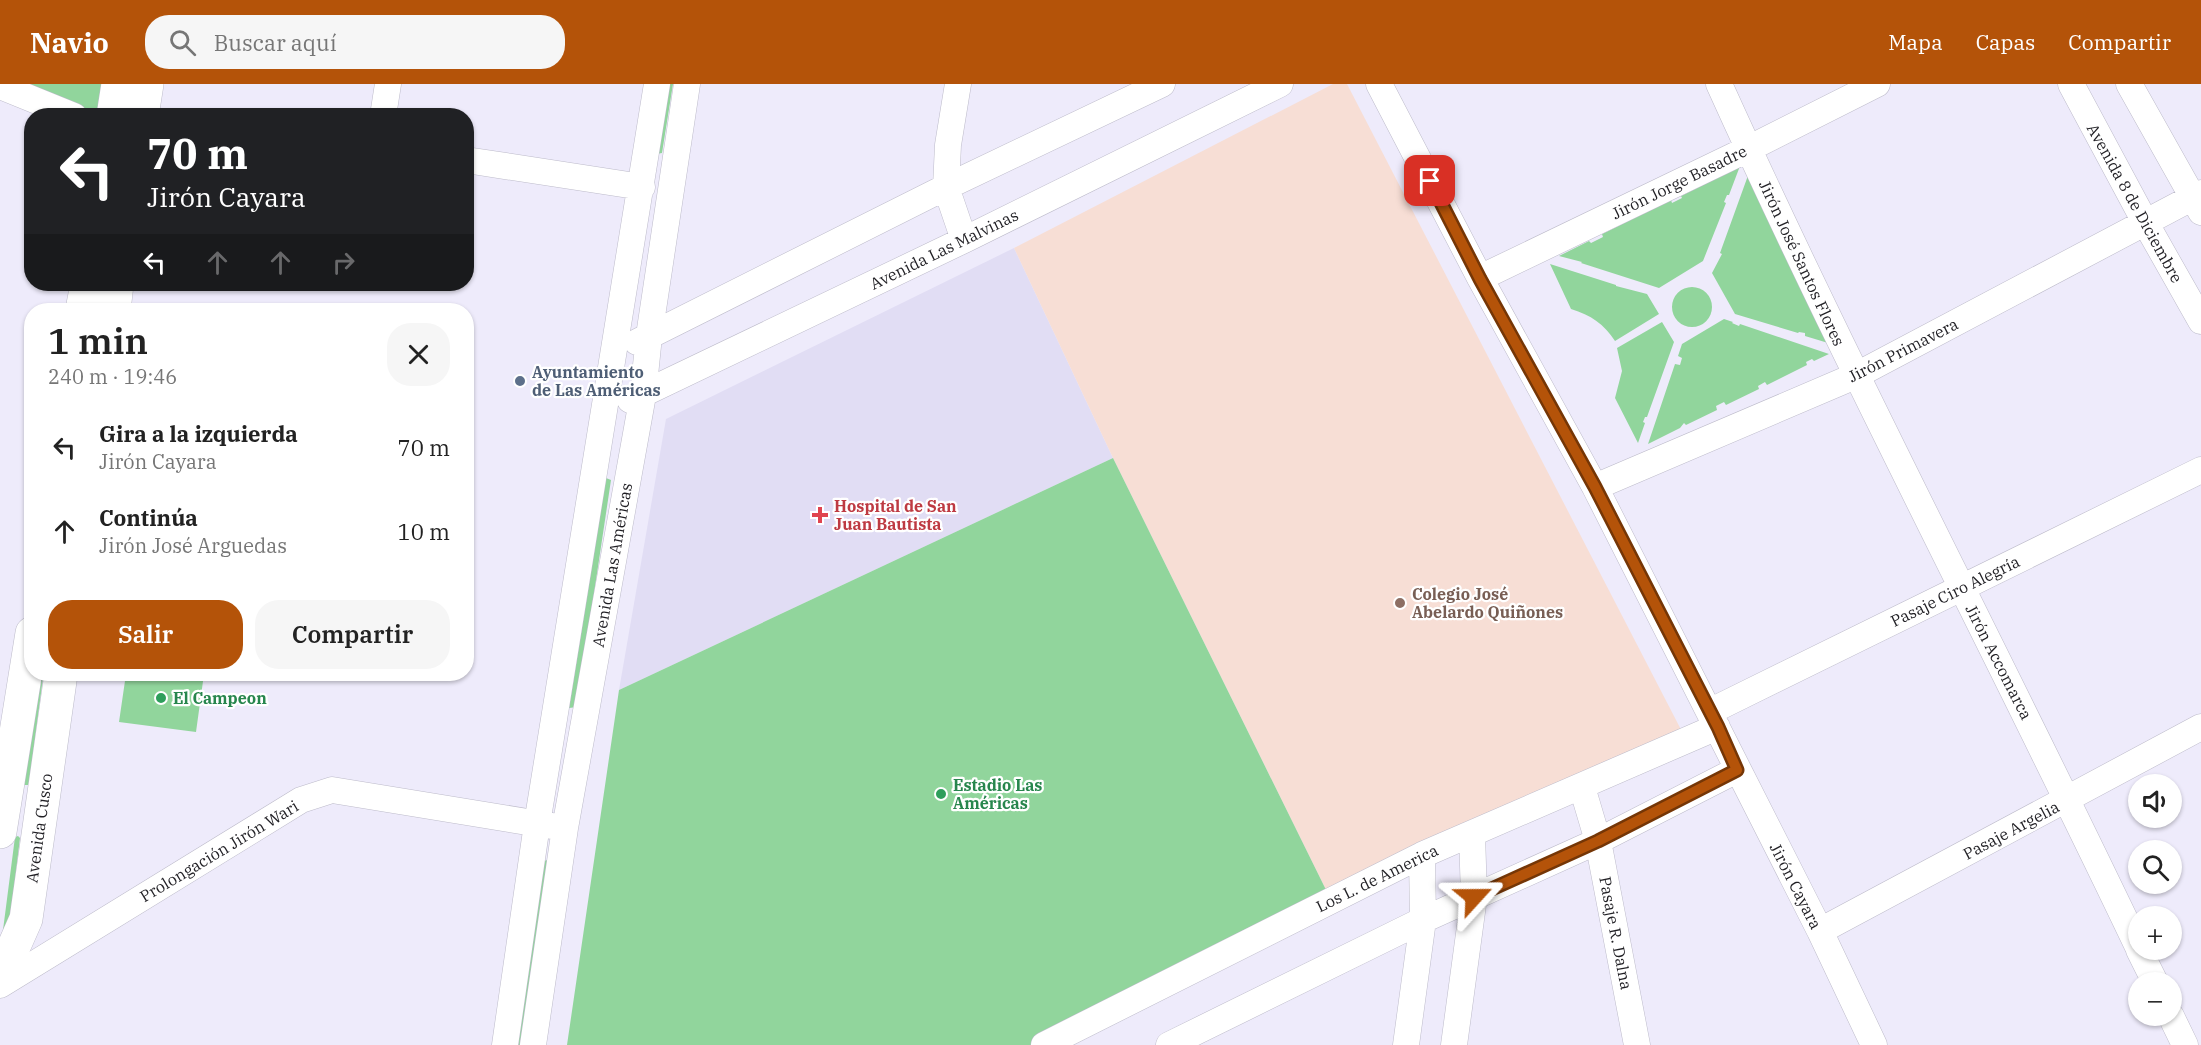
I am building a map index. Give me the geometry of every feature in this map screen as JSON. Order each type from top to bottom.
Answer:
[{"type":"highway","points":[[114,108],[118,84]]},
{"type":"highway","points":[[143,108],[147,84]]},
{"type":"highway","points":[[0,832],[24,681]]},
{"type":"highway","name":"Avenida Cusco","points":[[0,978],[26,919],[60,681]]},
{"type":"street","points":[[384,108],[388,84]]},
{"type":"street","name":"Avenida Las Américas","points":[[505,1045],[537,824],[657,84]]},
{"type":"street","name":"Avenida Las Américas","points":[[533,1045],[564,828],[643,395],[649,336],[687,84]]},
{"type":"street","points":[[958,84],[948,145],[946,186],[964,240]]},
{"type":"street","points":[[615,353],[946,186],[1162,84]]},
{"type":"street","name":"Avenida Las Malvinas","points":[[605,410],[643,395],[964,240],[1280,84]]},
{"type":"street","name":"Jirón Cayara","points":[[1379,84],[1480,279],[1595,487],[1820,931],[1874,1045]]},
{"type":"street","name":"Jirón José Santos Flores","points":[[1719,84],[1855,376]]},
{"type":"street","name":"Jirón Jorge Basadre","points":[[1480,279],[1877,84]]},
{"type":"street","name":"Avenida 8 de Diciembre","points":[[2071,84],[2201,321]]},
{"type":"street","points":[[2129,84],[2198,201]]},
{"type":"street","points":[[0,86],[54,108]]},
{"type":"street","points":[[474,161],[642,187]]},
{"type":"street","name":"Jirón Primavera","points":[[1595,487],[1855,376],[2145,222],[2198,201]]},
{"type":"street","name":"Jirón Accomarca","points":[[1855,376],[2068,800],[2128,926]]},
{"type":"street","name":"Pasaje Ciro Alegría","points":[[1713,719],[1961,588],[2201,470]]},
{"type":"street","name":"Los L. de America","points":[[1044,1045],[1070,1039],[1422,855],[1582,787],[1713,719]]},
{"type":"street","name":"Pasaje Argelia","points":[[1820,931],[2201,727]]},
{"type":"street","points":[[1169,1045],[1423,920],[1598,841],[1737,770]]},
{"type":"street","name":"Pasaje R. Dalna","points":[[1582,787],[1598,841],[1637,1045]]},
{"type":"street","name":"Prolongación Jirón Wari","points":[[0,985],[301,800],[332,790],[564,828]]},
{"type":"street","points":[[1454,1045],[1474,897],[1472,834]]},
{"type":"street","points":[[1406,1045],[1423,920],[1422,855]]},
{"type":"street","points":[[2176,1026],[2185,1045]]},
{"type":"shaded area","name":"Colegio José Abelardo Quiñones","points":[[1333,84],[1347,84],[1690,747],[1330,898],[1113,458],[1014,248]]},
{"type":"shaded area","name":"Hospital de San Juan Bautista","points":[[1014,248],[1113,458],[619,690],[666,419]]},
{"type":"green space","points":[[25,84],[104,84],[101,108],[77,108]]},
{"type":"green space","points":[[662,84],[673,84],[662,153],[656,154]]},
{"type":"green space","points":[[1740,166],[1724,202],[1726,203],[1703,261],[1659,288],[1559,256],[1589,241],[1591,243],[1603,237],[1602,234],[1671,200],[1672,203],[1682,198],[1681,196]]},
{"type":"green space","points":[[1750,170],[1838,346],[1805,336],[1805,333],[1798,333],[1735,314],[1712,273],[1722,254],[1720,253]]},
{"type":"green space","points":[[1550,264],[1647,294],[1659,314],[1615,341],[1596,321],[1571,309]]},
{"type":"green space","points":[[1692,287],[1706,293],[1712,307],[1706,321],[1692,327],[1678,321],[1672,307],[1678,293]]},
{"type":"green space","points":[[1724,319],[1739,326],[1740,324],[1829,354],[1806,362],[1807,365],[1767,385],[1765,382],[1758,386],[1759,389],[1726,405],[1724,402],[1716,406],[1717,410],[1686,425],[1684,423],[1680,428],[1648,444],[1675,364],[1680,365],[1682,358],[1678,356],[1682,344]]},
{"type":"green space","points":[[1662,322],[1674,342],[1647,417],[1643,422],[1645,423],[1638,443],[1615,398],[1622,371],[1617,348]]},
{"type":"green space","name":"Estadio Las Américas","points":[[1113,458],[1330,898],[1034,1045],[567,1045],[619,690]]},
{"type":"green space","points":[[606,478],[611,480],[577,707],[569,708]]},
{"type":"green space","points":[[37,681],[43,681],[29,785],[23,785]]},
{"type":"green space","name":"El Campeon","points":[[125,681],[203,681],[196,732],[119,722]]},
{"type":"green space","points":[[15,837],[20,838],[9,930],[3,930]]},
{"type":"green space","points":[[548,860],[526,1045],[515,1045],[543,861]]},
{"type":"place","name":"Ayuntamiento de Las Américas","points":[[520,381]]},
{"type":"place","name":"Hospital de San Juan Bautista","points":[[820,515]]},
{"type":"place","name":"Colegio José Abelardo Quiñones","points":[[1400,603]]},
{"type":"place","name":"El Campeon","points":[[161,698]]},
{"type":"place","name":"Estadio Las Américas","points":[[941,794]]},
{"type":"route","points":[[1430,181],[1480,279],[1595,487],[1718,727],[1737,770],[1598,841],[1474,897]]}]
